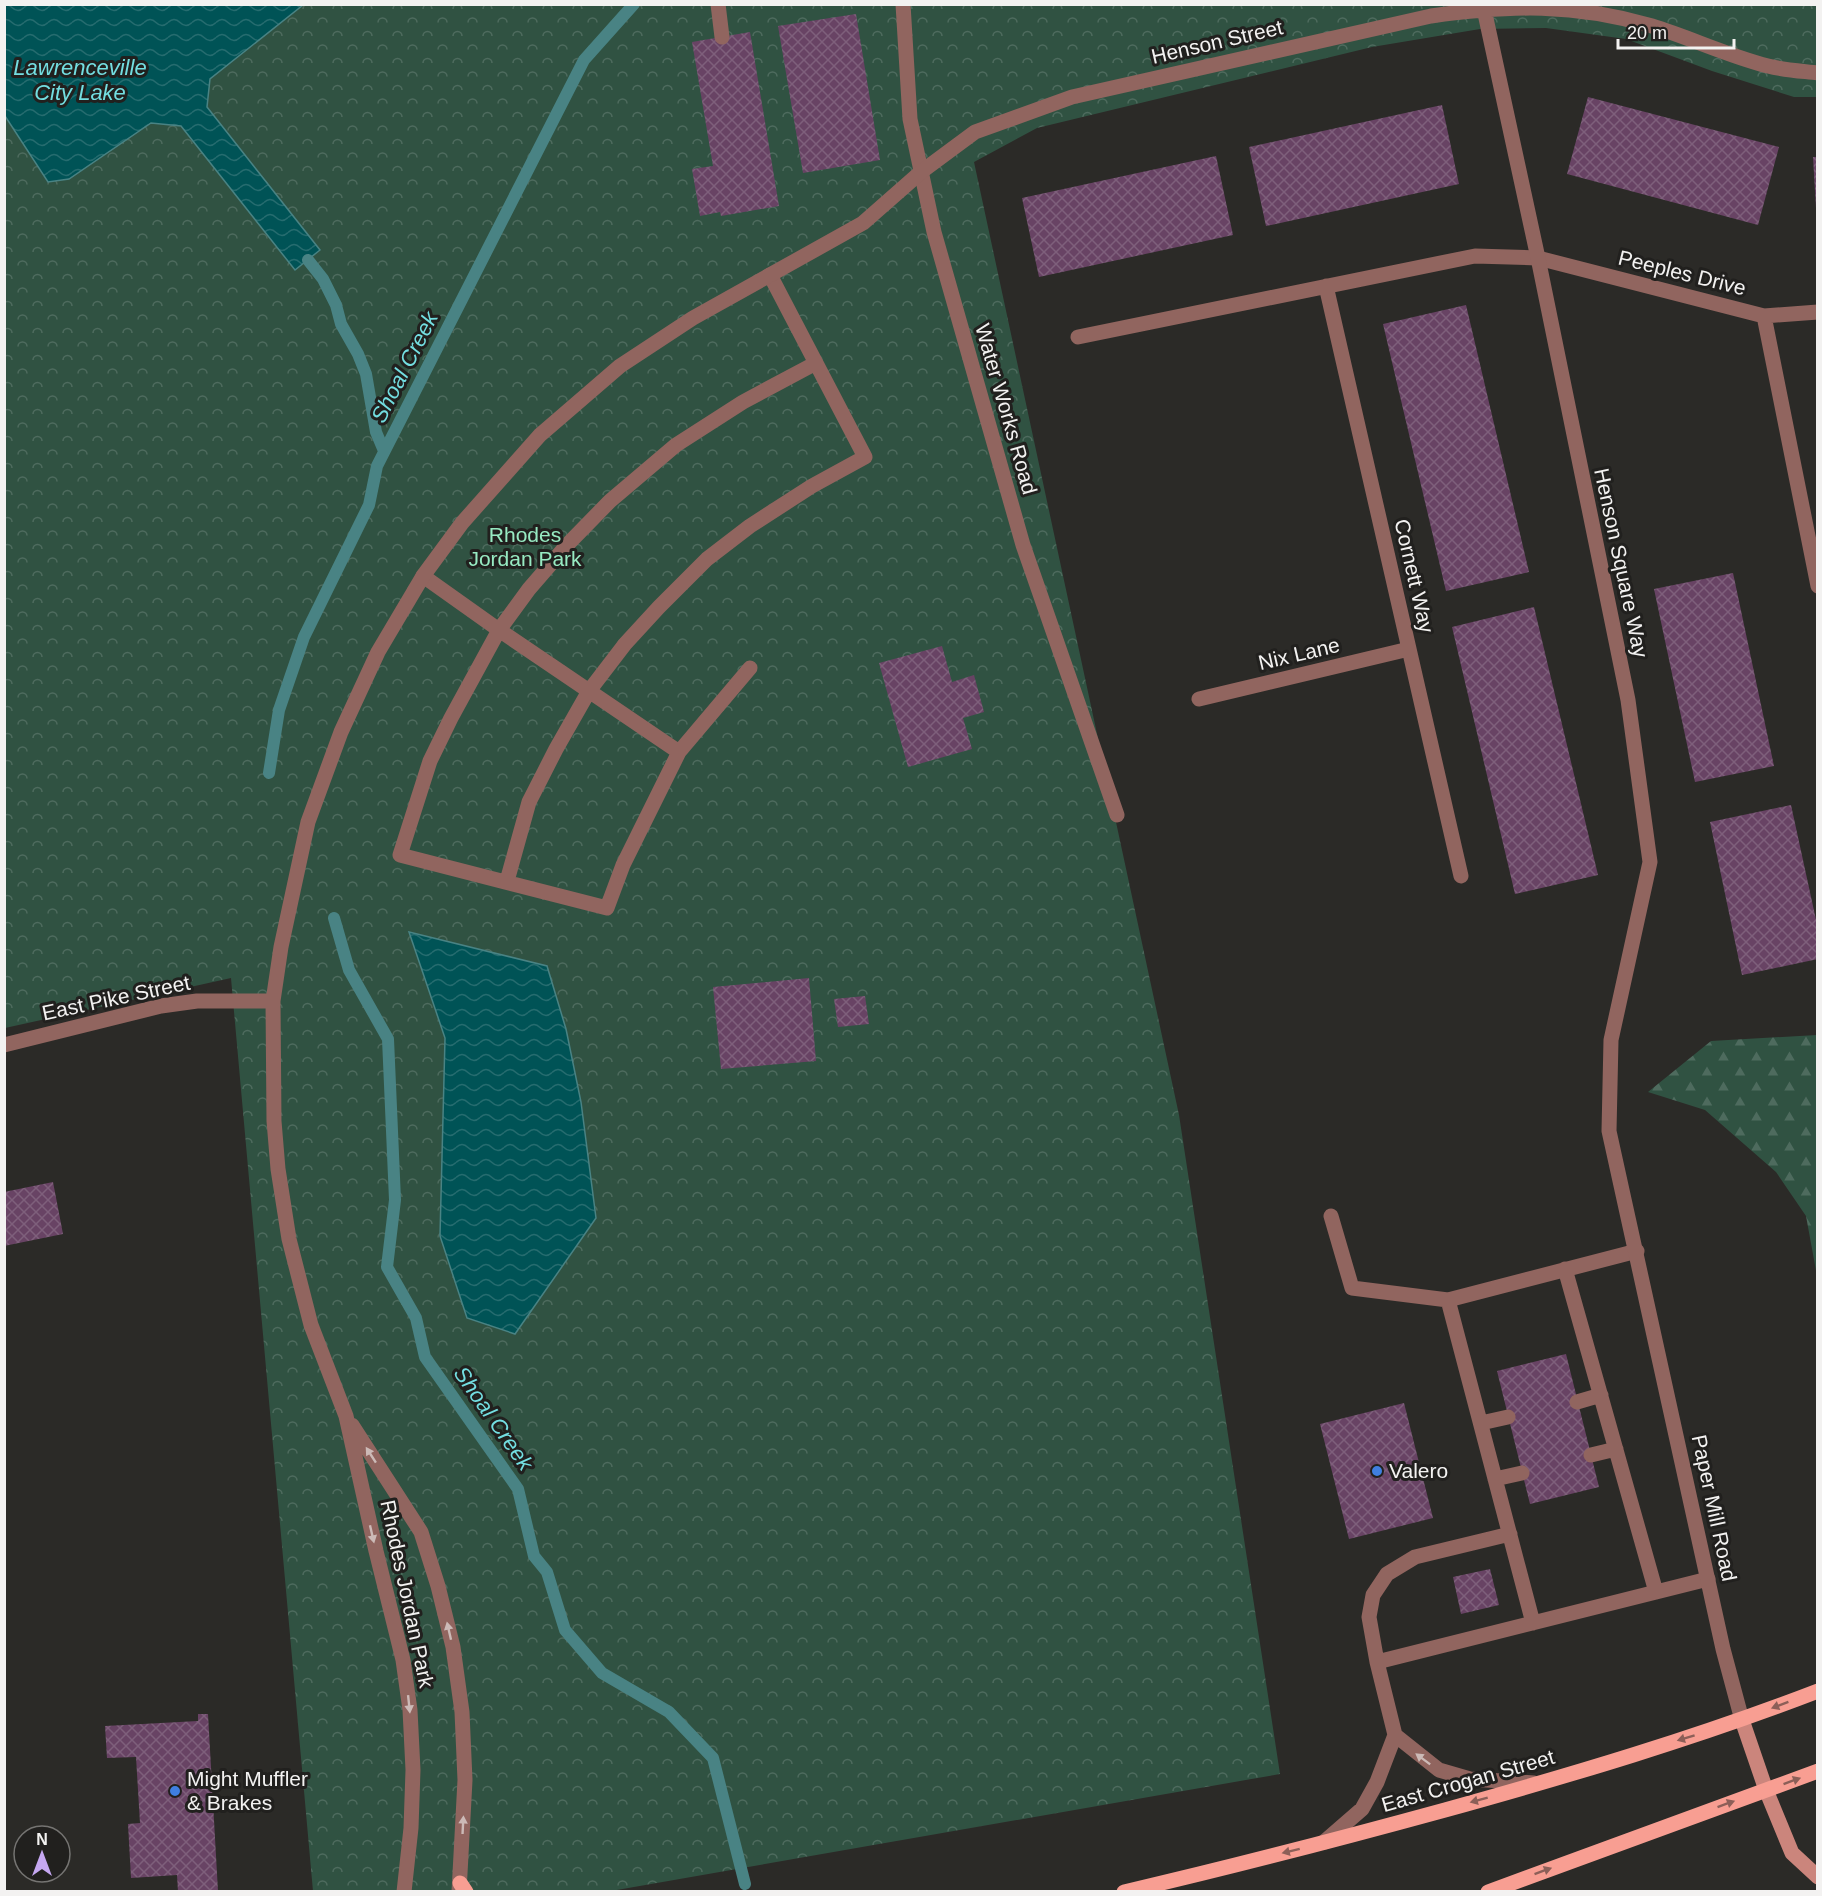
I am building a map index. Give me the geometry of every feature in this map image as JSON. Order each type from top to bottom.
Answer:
[{"type":"main road","name":"East Crogan Street","points":[[1124,1892],[1324,1842],[1540,1784],[1742,1720],[1818,1690]]},
{"type":"main road","points":[[1488,1892],[1520,1886],[1818,1772]]},
{"type":"street","points":[[718,4],[722,37]]},
{"type":"street","name":"Water Works Road","points":[[903,4],[910,119],[949,290],[1023,545],[1117,815]]},
{"type":"street","name":"Henson Street","points":[[921,172],[975,132],[1072,97],[1431,16],[1484,9],[1552,7],[1614,16],[1676,33],[1768,66],[1818,73]]},
{"type":"street","name":"Henson Square Way","points":[[1484,9],[1538,258],[1628,700],[1650,862],[1611,1040],[1609,1131]]},
{"type":"street","name":"Rhodes Jordan Park","points":[[404,1892],[411,1828],[413,1770],[403,1660],[345,1416],[310,1325],[289,1239],[278,1169],[274,1121],[273,1001],[281,946],[308,822],[341,732],[359,692],[378,652],[423,576],[462,523],[549,428],[620,366],[693,318],[863,223],[921,172]]},
{"type":"street","name":"Peeples Drive","points":[[1078,337],[1475,256],[1538,258],[1764,316],[1818,312]]},
{"type":"street","points":[[507,881],[529,802],[588,691],[625,644],[658,607],[707,559],[759,520],[812,486],[865,457],[770,275]]},
{"type":"street","name":"Cornett Way","points":[[1326,286],[1461,876]]},
{"type":"street","points":[[1764,316],[1818,586]]},
{"type":"street","points":[[750,668],[679,752],[623,865],[607,908],[400,855],[430,761],[499,630],[529,589],[610,501],[675,445],[743,402],[816,363]]},
{"type":"street","points":[[423,576],[679,752]]},
{"type":"street","name":"Nix Lane","points":[[1199,699],[1409,649]]},
{"type":"street","name":"East Pike Street","points":[[4,1045],[161,1006],[197,1001],[273,1001]]},
{"type":"street","name":"Paper Mill Road","points":[[1609,1131],[1723,1649],[1742,1720],[1766,1790],[1792,1853],[1818,1877]]},
{"type":"street","points":[[1331,1216],[1352,1288],[1448,1300],[1637,1251]]},
{"type":"street","points":[[1565,1269],[1656,1592]]},
{"type":"street","points":[[1448,1300],[1533,1623]]},
{"type":"street","points":[[1577,1402],[1601,1395]]},
{"type":"street","name":"Rhodes Jordan Park","points":[[345,1416],[421,1532],[438,1586],[453,1647],[462,1712],[465,1780],[461,1889]]},
{"type":"street","points":[[1481,1423],[1508,1417]]},
{"type":"street","points":[[1591,1455],[1616,1449]]},
{"type":"street","points":[[1495,1479],[1522,1473]]},
{"type":"street","points":[[1324,1842],[1362,1809],[1377,1782],[1395,1735],[1377,1662],[1370,1617],[1373,1595],[1387,1574],[1414,1557],[1510,1534]]},
{"type":"street","points":[[1377,1662],[1708,1579]]},
{"type":"street","points":[[1395,1735],[1440,1770],[1470,1779],[1540,1784]]},
{"type":"green space","name":"Rhodes Jordan Park","points":[[4,5],[1817,5],[1817,97],[1794,97],[1712,71],[1626,39],[1546,28],[1480,29],[1372,47],[1037,128],[974,162],[1179,1115],[1280,1774],[611,1891],[313,1891],[231,978],[5,1028]]},
{"type":"green space","points":[[1818,1035],[1817,1276],[1806,1216],[1776,1172],[1705,1110],[1648,1092],[1711,1041]]},
{"type":"water","name":"Lawrenceville City Lake","points":[[4,5],[303,5],[210,79],[207,107],[320,250],[295,270],[181,126],[151,123],[69,179],[48,182],[5,116]]},
{"type":"water","points":[[409,932],[547,966],[566,1029],[581,1102],[596,1218],[515,1334],[467,1318],[440,1236],[445,1038]]},
{"type":"building","points":[[856,14],[880,160],[803,173],[778,26]]},
{"type":"building","points":[[750,32],[779,206],[721,216],[720,212],[700,216],[692,169],[713,166],[692,42]]},
{"type":"building","points":[[1588,97],[1779,147],[1758,225],[1567,174]]},
{"type":"building","points":[[1442,105],[1459,184],[1266,226],[1249,147]]},
{"type":"building","points":[[1216,156],[1233,235],[1039,277],[1022,198]]},
{"type":"building","points":[[1813,157],[1818,157],[1818,208],[1816,208]]},
{"type":"building","points":[[1466,305],[1529,572],[1446,591],[1383,324]]},
{"type":"building","points":[[1733,573],[1774,766],[1695,782],[1654,589]]},
{"type":"building","points":[[1534,607],[1598,875],[1515,894],[1452,627]]},
{"type":"building","points":[[942,646],[952,682],[974,675],[984,712],[963,718],[972,749],[908,767],[879,663]]},
{"type":"building","points":[[1791,805],[1818,929],[1818,959],[1742,975],[1710,822]]},
{"type":"building","points":[[809,978],[816,1061],[721,1069],[713,987]]},
{"type":"building","points":[[865,996],[869,1024],[838,1027],[834,999]]},
{"type":"building","points":[[53,1182],[63,1234],[4,1246],[4,1192]]},
{"type":"building","points":[[1566,1354],[1599,1487],[1530,1504],[1497,1371]]},
{"type":"building","name":"Valero","points":[[1404,1403],[1433,1518],[1349,1539],[1320,1424]]},
{"type":"building","points":[[1490,1569],[1499,1605],[1461,1614],[1453,1577]]},
{"type":"building","name":"Might Muffler & Brakes","points":[[198,1714],[208,1714],[218,1891],[178,1892],[177,1875],[131,1878],[128,1824],[140,1823],[136,1757],[107,1758],[105,1726],[198,1721]]},
{"type":"waterway","name":"Shoal Creek","points":[[269,773],[279,710],[304,637],[369,505],[377,466],[584,60],[634,4]]},
{"type":"waterway","points":[[308,260],[323,279],[336,305],[341,324],[366,374],[376,432],[384,451]]},
{"type":"waterway","name":"Shoal Creek","points":[[334,918],[349,970],[388,1039],[395,1200],[387,1267],[416,1318],[425,1357],[518,1489],[534,1556],[547,1572],[565,1630],[602,1673],[669,1712],[713,1758],[745,1884]]},
{"type":"place","name":"Valero","points":[[1377,1471]]},
{"type":"place","name":"Might Muffler & Brakes","points":[[175,1791]]}]
